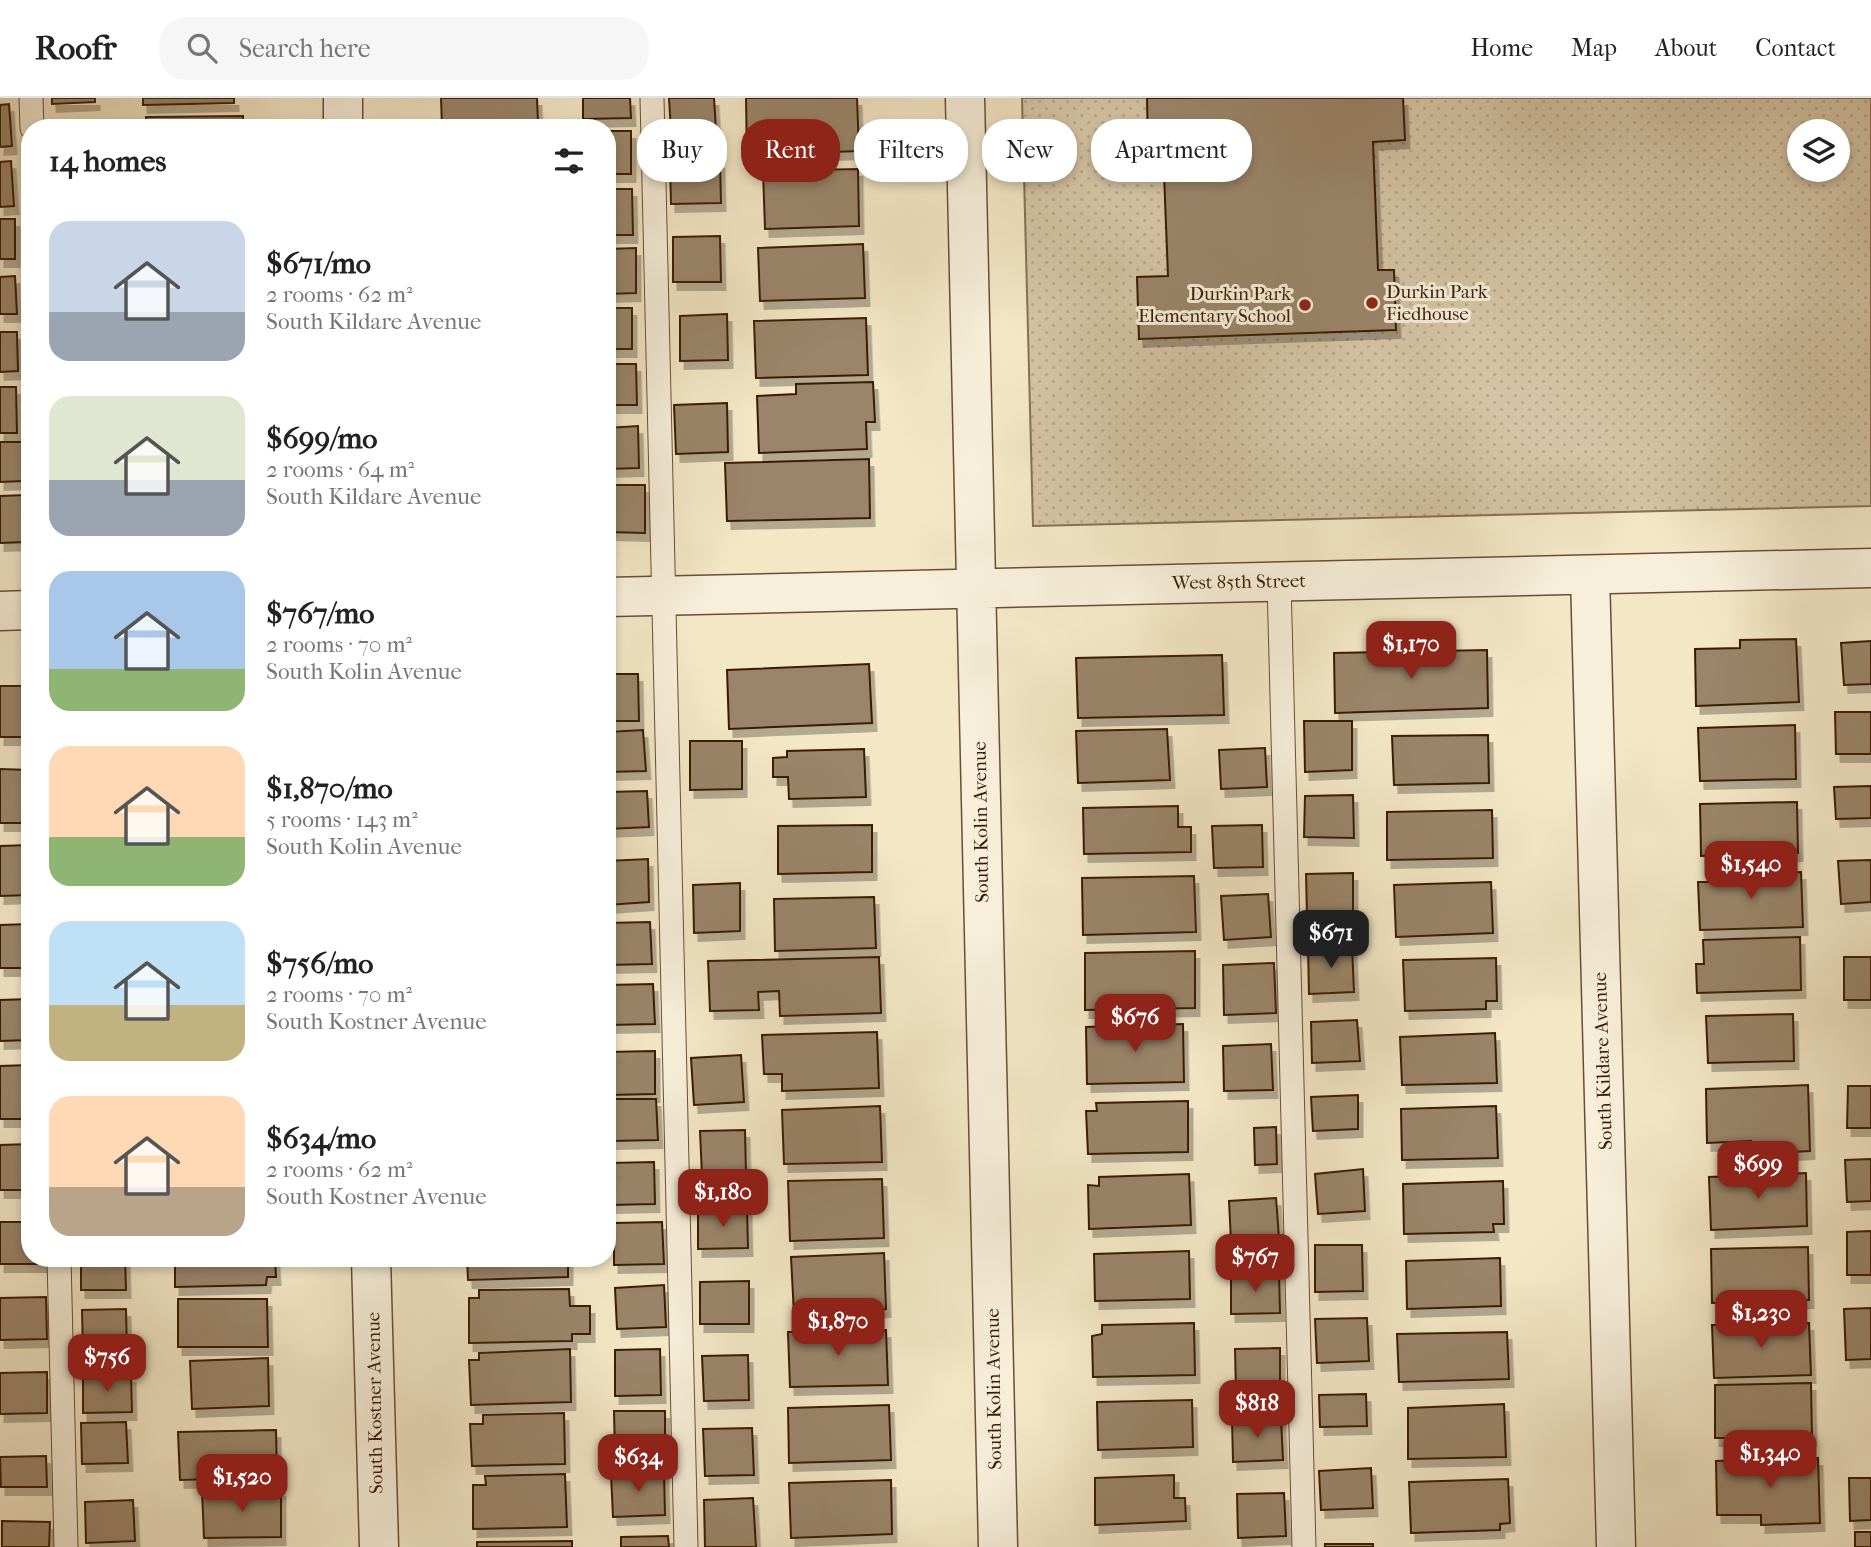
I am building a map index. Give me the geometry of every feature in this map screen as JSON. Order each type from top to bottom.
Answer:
[{"type":"street","points":[[343,98],[343,119]]},
{"type":"street","name":"South Kolin Avenue","points":[[965,98],[998,1547]]},
{"type":"street","name":"West 85th Street","points":[[616,597],[1871,568]]},
{"type":"street","name":"South Kildare Avenue","points":[[1590,575],[1616,1547]]},
{"type":"street","points":[[0,611],[21,610]]},
{"type":"street","name":"South Kostner Avenue","points":[[371,1267],[379,1547]]},
{"type":"lane","points":[[31,98],[32,119]]},
{"type":"lane","points":[[652,98],[686,1547]]},
{"type":"lane","points":[[1279,581],[1304,1547]]},
{"type":"lane","points":[[59,1267],[66,1547]]},
{"type":"shaded area","name":"Durkin Park Elementary School","points":[[1022,98],[1871,98],[1871,506],[1033,526],[1024,182],[1077,182],[1077,119],[1023,119]]},
{"type":"building","points":[[52,98],[95,98],[95,102],[52,104]]},
{"type":"building","points":[[143,98],[234,98],[234,103],[143,105]]},
{"type":"building","points":[[441,98],[537,98],[538,119],[442,119]]},
{"type":"building","points":[[583,98],[630,98],[631,118],[583,119]]},
{"type":"building","points":[[669,98],[714,98],[715,119],[670,119]]},
{"type":"building","points":[[746,98],[857,98],[854,151],[840,152],[840,119],[746,119]]},
{"type":"building","points":[[1147,98],[1403,98],[1405,140],[1373,142],[1378,270],[1394,270],[1396,330],[1139,339],[1137,277],[1168,276],[1164,182],[1252,182],[1252,119],[1147,119]]},
{"type":"building","points":[[9,104],[12,146],[0,147],[0,105]]},
{"type":"building","points":[[243,116],[243,119],[146,119]]},
{"type":"building","points":[[616,131],[631,131],[631,174],[616,174]]},
{"type":"building","points":[[11,161],[14,206],[0,207],[0,162]]},
{"type":"building","points":[[840,169],[854,169],[854,182],[858,182],[859,226],[765,229],[763,182],[840,182]]},
{"type":"building","points":[[670,182],[720,182],[721,203],[671,204]]},
{"type":"building","points":[[616,189],[632,189],[633,235],[616,235]]},
{"type":"building","points":[[0,219],[15,219],[15,259],[0,259]]},
{"type":"building","points":[[720,236],[721,282],[673,282],[673,237]]},
{"type":"building","points":[[863,244],[865,298],[760,301],[758,248]]},
{"type":"building","points":[[636,248],[636,293],[616,294],[616,249]]},
{"type":"building","points":[[15,276],[17,314],[0,314],[0,277]]},
{"type":"building","points":[[616,308],[632,308],[632,349],[616,349]]},
{"type":"building","points":[[727,314],[728,360],[680,361],[680,316]]},
{"type":"building","points":[[866,318],[868,375],[756,378],[754,321]]},
{"type":"building","points":[[0,332],[17,332],[18,371],[0,372]]},
{"type":"building","points":[[616,364],[636,364],[637,405],[616,405]]},
{"type":"building","points":[[873,382],[875,422],[866,422],[867,449],[759,453],[757,396],[796,394],[796,384]]},
{"type":"building","points":[[0,387],[16,387],[17,433],[0,433]]},
{"type":"building","points":[[727,403],[728,452],[676,454],[674,405]]},
{"type":"building","points":[[638,426],[639,468],[616,469],[616,427]]},
{"type":"building","points":[[0,442],[21,442],[21,481],[0,482]]},
{"type":"building","points":[[869,459],[870,518],[727,521],[725,463]]},
{"type":"building","points":[[616,485],[645,485],[645,533],[616,532]]},
{"type":"building","points":[[21,495],[21,542],[0,543],[0,496]]},
{"type":"building","points":[[1796,639],[1799,702],[1696,706],[1695,649],[1740,648],[1740,640]]},
{"type":"building","points":[[1871,641],[1871,684],[1844,685],[1841,643]]},
{"type":"building","points":[[1487,650],[1488,708],[1335,713],[1334,653]]},
{"type":"building","points":[[1222,655],[1224,715],[1078,718],[1076,658]]},
{"type":"building","points":[[869,664],[872,723],[729,729],[727,670]]},
{"type":"building","points":[[616,674],[638,674],[639,721],[616,721]]},
{"type":"building","points":[[0,686],[21,686],[21,737],[0,737]]},
{"type":"building","points":[[1835,712],[1871,712],[1871,754],[1836,754]]},
{"type":"building","points":[[1304,721],[1352,721],[1352,770],[1305,772]]},
{"type":"building","points":[[1795,725],[1796,779],[1700,781],[1698,728]]},
{"type":"building","points":[[1167,729],[1170,780],[1078,783],[1076,731]]},
{"type":"building","points":[[643,730],[646,771],[616,772],[616,732]]},
{"type":"building","points":[[1488,735],[1489,783],[1394,785],[1392,736]]},
{"type":"building","points":[[690,741],[742,741],[742,789],[690,790]]},
{"type":"building","points":[[1265,748],[1267,787],[1221,789],[1219,750]]},
{"type":"building","points":[[864,749],[866,797],[789,799],[788,777],[773,777],[773,758],[787,757],[787,751]]},
{"type":"building","points":[[0,769],[21,770],[21,823],[0,823]]},
{"type":"building","points":[[1871,786],[1871,818],[1836,819],[1834,787]]},
{"type":"building","points":[[647,791],[649,827],[616,829],[616,792]]},
{"type":"building","points":[[1353,795],[1354,838],[1304,837],[1305,796]]},
{"type":"building","points":[[1797,802],[1798,853],[1701,856],[1700,804]]},
{"type":"building","points":[[1178,806],[1178,827],[1191,827],[1191,852],[1084,854],[1083,808]]},
{"type":"building","points":[[1492,810],[1493,858],[1387,860],[1387,812]]},
{"type":"building","points":[[872,825],[872,872],[778,874],[778,826]]},
{"type":"building","points":[[1262,825],[1263,867],[1214,868],[1212,826]]},
{"type":"building","points":[[21,845],[21,895],[0,896],[0,846]]},
{"type":"building","points":[[648,859],[649,902],[616,904],[616,861]]},
{"type":"building","points":[[1871,860],[1871,902],[1841,904],[1838,861]]},
{"type":"building","points":[[1801,872],[1803,927],[1700,930],[1698,882],[1710,882],[1709,875]]},
{"type":"building","points":[[1353,873],[1353,915],[1307,916],[1306,874]]},
{"type":"building","points":[[1194,876],[1196,932],[1083,935],[1082,878]]},
{"type":"building","points":[[1491,882],[1493,933],[1396,937],[1394,885]]},
{"type":"building","points":[[740,883],[740,931],[694,933],[693,885]]},
{"type":"building","points":[[1268,894],[1271,937],[1224,940],[1221,896]]},
{"type":"building","points":[[874,897],[876,948],[775,951],[774,899]]},
{"type":"building","points":[[650,922],[652,964],[616,965],[616,923]]},
{"type":"building","points":[[21,924],[21,968],[0,968],[0,925]]},
{"type":"building","points":[[1800,937],[1801,990],[1697,993],[1696,964],[1704,964],[1703,940]]},
{"type":"building","points":[[1352,946],[1354,992],[1309,994],[1308,948]]},
{"type":"building","points":[[1195,951],[1195,1008],[1085,1010],[1085,953]]},
{"type":"building","points":[[879,957],[881,1013],[780,1016],[779,991],[758,992],[759,1010],[710,1011],[708,961]]},
{"type":"building","points":[[1844,957],[1871,957],[1871,1000],[1844,1000]]},
{"type":"building","points":[[1496,958],[1497,1001],[1486,1001],[1486,1009],[1405,1011],[1403,960]]},
{"type":"building","points":[[1274,963],[1276,1013],[1224,1015],[1223,965]]},
{"type":"building","points":[[653,984],[655,1024],[616,1025],[616,985]]},
{"type":"building","points":[[21,999],[21,1040],[0,1041],[0,1000]]},
{"type":"building","points":[[1793,1014],[1794,1061],[1708,1063],[1706,1016]]},
{"type":"building","points":[[1357,1020],[1360,1061],[1312,1063],[1311,1022]]},
{"type":"building","points":[[1183,1024],[1184,1082],[1087,1084],[1086,1027]]},
{"type":"building","points":[[877,1032],[879,1088],[782,1091],[782,1074],[764,1074],[762,1035]]},
{"type":"building","points":[[1495,1033],[1497,1083],[1402,1085],[1400,1037]]},
{"type":"building","points":[[1271,1044],[1273,1090],[1224,1091],[1223,1046]]},
{"type":"building","points":[[655,1051],[655,1094],[616,1095],[616,1052]]},
{"type":"building","points":[[741,1055],[744,1102],[694,1105],[691,1058]]},
{"type":"building","points":[[21,1065],[21,1119],[0,1119],[0,1066]]},
{"type":"building","points":[[1808,1085],[1810,1151],[1752,1154],[1751,1141],[1707,1143],[1706,1089]]},
{"type":"building","points":[[1848,1086],[1871,1086],[1871,1128],[1847,1128]]},
{"type":"building","points":[[1358,1095],[1358,1129],[1313,1131],[1311,1097]]},
{"type":"building","points":[[616,1099],[656,1099],[658,1140],[616,1141]]},
{"type":"building","points":[[1188,1101],[1188,1152],[1088,1154],[1086,1111],[1097,1111],[1096,1103]]},
{"type":"building","points":[[880,1106],[882,1162],[784,1164],[782,1110]]},
{"type":"building","points":[[1496,1106],[1498,1158],[1402,1160],[1401,1109]]},
{"type":"building","points":[[1276,1127],[1277,1164],[1255,1165],[1254,1128]]},
{"type":"building","points":[[745,1130],[746,1175],[702,1176],[700,1131]]},
{"type":"building","points":[[21,1144],[21,1190],[0,1190],[0,1145]]},
{"type":"building","points":[[1871,1159],[1871,1201],[1847,1202],[1845,1160]]},
{"type":"building","points":[[654,1162],[655,1204],[616,1205],[616,1163]]},
{"type":"building","points":[[1363,1169],[1365,1211],[1318,1214],[1315,1174]]},
{"type":"building","points":[[1806,1173],[1807,1226],[1711,1230],[1709,1177]]},
{"type":"building","points":[[1189,1174],[1191,1225],[1089,1229],[1088,1185],[1099,1186],[1099,1177]]},
{"type":"building","points":[[882,1179],[884,1238],[790,1241],[788,1181]]},
{"type":"building","points":[[1503,1181],[1504,1224],[1493,1224],[1494,1232],[1404,1234],[1403,1184]]},
{"type":"building","points":[[1276,1198],[1279,1238],[1231,1241],[1229,1201]]},
{"type":"building","points":[[747,1208],[748,1248],[698,1249],[698,1209]]},
{"type":"building","points":[[0,1222],[21,1222],[21,1264],[0,1264]]},
{"type":"building","points":[[662,1222],[664,1264],[616,1265],[616,1223]]},
{"type":"building","points":[[1871,1231],[1871,1275],[1847,1275],[1847,1232]]},
{"type":"building","points":[[1315,1245],[1362,1245],[1363,1291],[1315,1292]]},
{"type":"building","points":[[1808,1247],[1809,1300],[1712,1303],[1711,1249]]},
{"type":"building","points":[[1189,1251],[1190,1299],[1095,1301],[1094,1254]]},
{"type":"building","points":[[884,1253],[886,1309],[847,1311],[848,1314],[794,1315],[791,1257]]},
{"type":"building","points":[[1500,1258],[1501,1306],[1407,1309],[1406,1261]]},
{"type":"building","points":[[81,1267],[125,1267],[126,1290],[81,1290]]},
{"type":"building","points":[[175,1267],[275,1267],[276,1277],[267,1277],[266,1285],[175,1287]]},
{"type":"building","points":[[467,1267],[568,1267],[568,1277],[468,1280]]},
{"type":"building","points":[[1279,1273],[1280,1313],[1231,1314],[1231,1274]]},
{"type":"building","points":[[749,1281],[749,1324],[700,1324],[700,1282]]},
{"type":"building","points":[[664,1285],[666,1327],[617,1329],[615,1288]]},
{"type":"building","points":[[569,1289],[570,1306],[590,1306],[590,1334],[572,1334],[572,1341],[469,1343],[469,1298],[479,1298],[479,1290]]},
{"type":"building","points":[[46,1297],[47,1339],[0,1340],[0,1298]]},
{"type":"building","points":[[178,1299],[267,1299],[268,1347],[178,1347]]},
{"type":"building","points":[[1871,1308],[1871,1359],[1846,1360],[1844,1309]]},
{"type":"building","points":[[126,1309],[127,1350],[83,1351],[82,1310]]},
{"type":"building","points":[[1367,1318],[1369,1361],[1317,1363],[1315,1319]]},
{"type":"building","points":[[1194,1323],[1195,1375],[1093,1377],[1092,1336],[1102,1334],[1102,1325]]},
{"type":"building","points":[[1809,1323],[1811,1375],[1714,1378],[1712,1325]]},
{"type":"building","points":[[886,1330],[888,1385],[790,1387],[788,1332]]},
{"type":"building","points":[[1507,1332],[1509,1379],[1399,1382],[1397,1334]]},
{"type":"building","points":[[1280,1348],[1280,1390],[1236,1391],[1235,1349]]},
{"type":"building","points":[[570,1349],[571,1402],[471,1405],[469,1360],[479,1360],[479,1353]]},
{"type":"building","points":[[660,1349],[661,1395],[615,1396],[615,1350]]},
{"type":"building","points":[[748,1355],[749,1400],[704,1401],[702,1356]]},
{"type":"building","points":[[268,1358],[269,1406],[192,1409],[190,1361]]},
{"type":"building","points":[[47,1372],[47,1413],[0,1414],[0,1373]]},
{"type":"building","points":[[131,1375],[132,1412],[83,1413],[83,1377]]},
{"type":"building","points":[[1811,1383],[1812,1438],[1715,1438],[1715,1385]]},
{"type":"building","points":[[1366,1394],[1367,1426],[1320,1427],[1319,1395]]},
{"type":"building","points":[[1192,1400],[1193,1447],[1098,1450],[1097,1402]]},
{"type":"building","points":[[1504,1404],[1506,1457],[1408,1459],[1408,1408]]},
{"type":"building","points":[[889,1405],[891,1460],[789,1463],[788,1408]]},
{"type":"building","points":[[614,1411],[665,1411],[665,1453],[615,1453]]},
{"type":"building","points":[[564,1413],[565,1464],[472,1466],[470,1424],[483,1424],[483,1415]]},
{"type":"building","points":[[1281,1418],[1283,1460],[1233,1462],[1232,1419]]},
{"type":"building","points":[[126,1422],[128,1463],[82,1464],[81,1423]]},
{"type":"building","points":[[752,1428],[754,1475],[705,1476],[703,1429]]},
{"type":"building","points":[[276,1430],[277,1477],[180,1480],[178,1432]]},
{"type":"building","points":[[46,1456],[47,1487],[1,1487],[0,1457]]},
{"type":"building","points":[[1818,1458],[1820,1523],[1761,1525],[1761,1515],[1717,1515],[1716,1461]]},
{"type":"building","points":[[1371,1468],[1373,1508],[1321,1510],[1319,1471]]},
{"type":"building","points":[[664,1472],[665,1515],[613,1517],[611,1474]]},
{"type":"building","points":[[565,1474],[567,1527],[473,1529],[473,1485],[486,1485],[485,1476]]},
{"type":"building","points":[[1174,1475],[1174,1498],[1185,1498],[1186,1521],[1095,1525],[1095,1478]]},
{"type":"building","points":[[1849,1478],[1871,1478],[1871,1520],[1850,1521]]},
{"type":"building","points":[[1508,1479],[1510,1523],[1500,1524],[1500,1530],[1411,1533],[1409,1482]]},
{"type":"building","points":[[891,1480],[892,1534],[791,1538],[789,1483]]},
{"type":"building","points":[[281,1489],[281,1537],[204,1538],[202,1491]]},
{"type":"building","points":[[1284,1493],[1286,1536],[1238,1538],[1237,1494]]},
{"type":"building","points":[[753,1498],[756,1547],[705,1547],[704,1500]]},
{"type":"building","points":[[133,1500],[135,1541],[86,1543],[85,1502]]},
{"type":"building","points":[[2,1521],[50,1522],[49,1547],[2,1547]]},
{"type":"building","points":[[1855,1532],[1871,1532],[1871,1547],[1855,1547]]},
{"type":"building","points":[[668,1536],[669,1547],[621,1547],[621,1537]]},
{"type":"building","points":[[572,1541],[572,1547],[477,1547],[477,1542]]},
{"type":"building","points":[[1325,1544],[1373,1544],[1373,1547],[1325,1547]]},
{"type":"place","name":"Durkin Park Fiedhouse","points":[[1372,303]]},
{"type":"place","name":"Durkin Park Elementary School","points":[[1305,305]]}]
